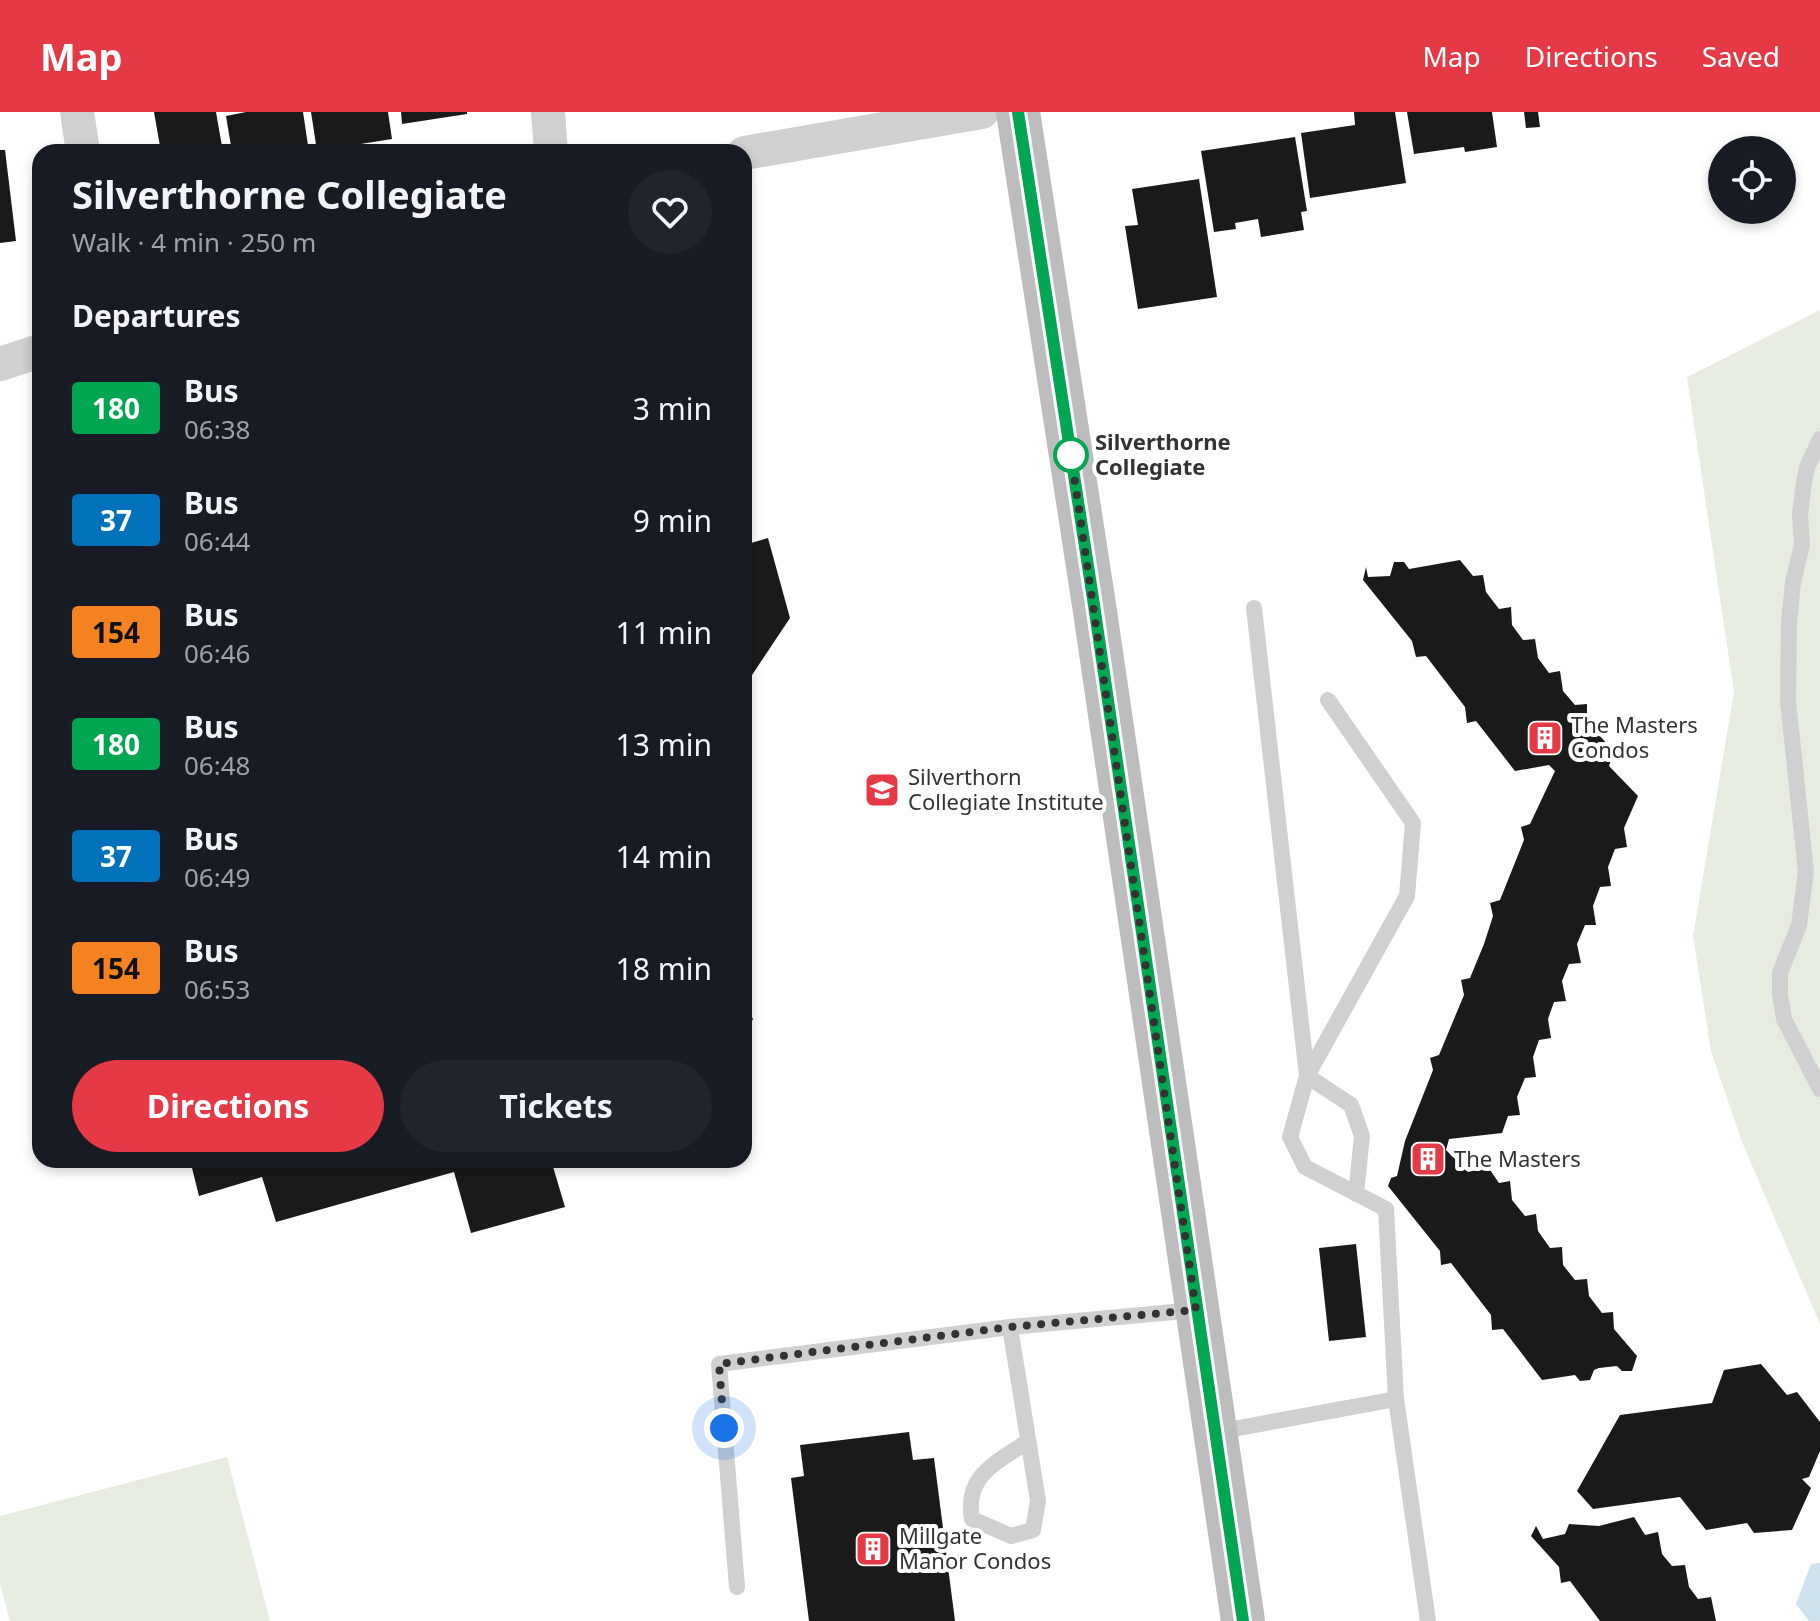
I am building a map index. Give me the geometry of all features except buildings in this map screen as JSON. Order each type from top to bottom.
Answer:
[{"type":"street","points":[[77,112],[82,144]]},
{"type":"street","points":[[548,112],[550,144]]},
{"type":"street","points":[[752,152],[982,112]]},
{"type":"street","points":[[1018,112],[1094,605],[1243,1621]]},
{"type":"street","points":[[0,364],[32,354]]},
{"type":"lane","points":[[1820,439],[1807,467],[1803,488],[1800,515],[1802,545],[1793,582],[1789,623],[1788,701],[1806,872],[1799,925],[1780,973],[1784,1019],[1820,1089]]},
{"type":"lane","points":[[1254,608],[1307,1076]]},
{"type":"lane","points":[[1328,700],[1413,823],[1407,896],[1307,1076],[1290,1137],[1305,1167],[1386,1209],[1396,1399],[1428,1621]]},
{"type":"lane","points":[[1307,1076],[1351,1105],[1362,1136],[1356,1194]]},
{"type":"lane","points":[[737,1587],[719,1364],[1010,1327],[1196,1310]]},
{"type":"lane","points":[[1010,1327],[1038,1501],[1033,1530],[1011,1536],[972,1519],[969,1501],[977,1477],[1028,1441]]},
{"type":"lane","points":[[1217,1432],[1396,1399]]},
{"type":"shaded area","points":[[1820,310],[1820,1324],[1742,1142],[1711,1051],[1693,936],[1734,692],[1687,377]]},
{"type":"shaded area","points":[[227,1457],[270,1621],[10,1621],[0,1584],[0,1516]]},
{"type":"water","points":[[1820,1563],[1820,1621],[1809,1621],[1796,1604],[1811,1564]]},
{"type":"bus line","name":"180","points":[[1018,112],[1094,605],[1149,998],[1217,1432],[1243,1621]]},
{"type":"place","name":"Silverthorne Collegiate","points":[[1071,455]]},
{"type":"place","name":"The Masters Condos","points":[[1545,738]]},
{"type":"place","name":"Silverthorn Collegiate Institute","points":[[882,790]]},
{"type":"place","name":"The Masters","points":[[1428,1159]]},
{"type":"place","name":"Millgate Manor Condos","points":[[873,1549]]},
{"type":"route","points":[[724,1428],[719,1364],[1010,1327],[1196,1310],[1071,455]]}]
